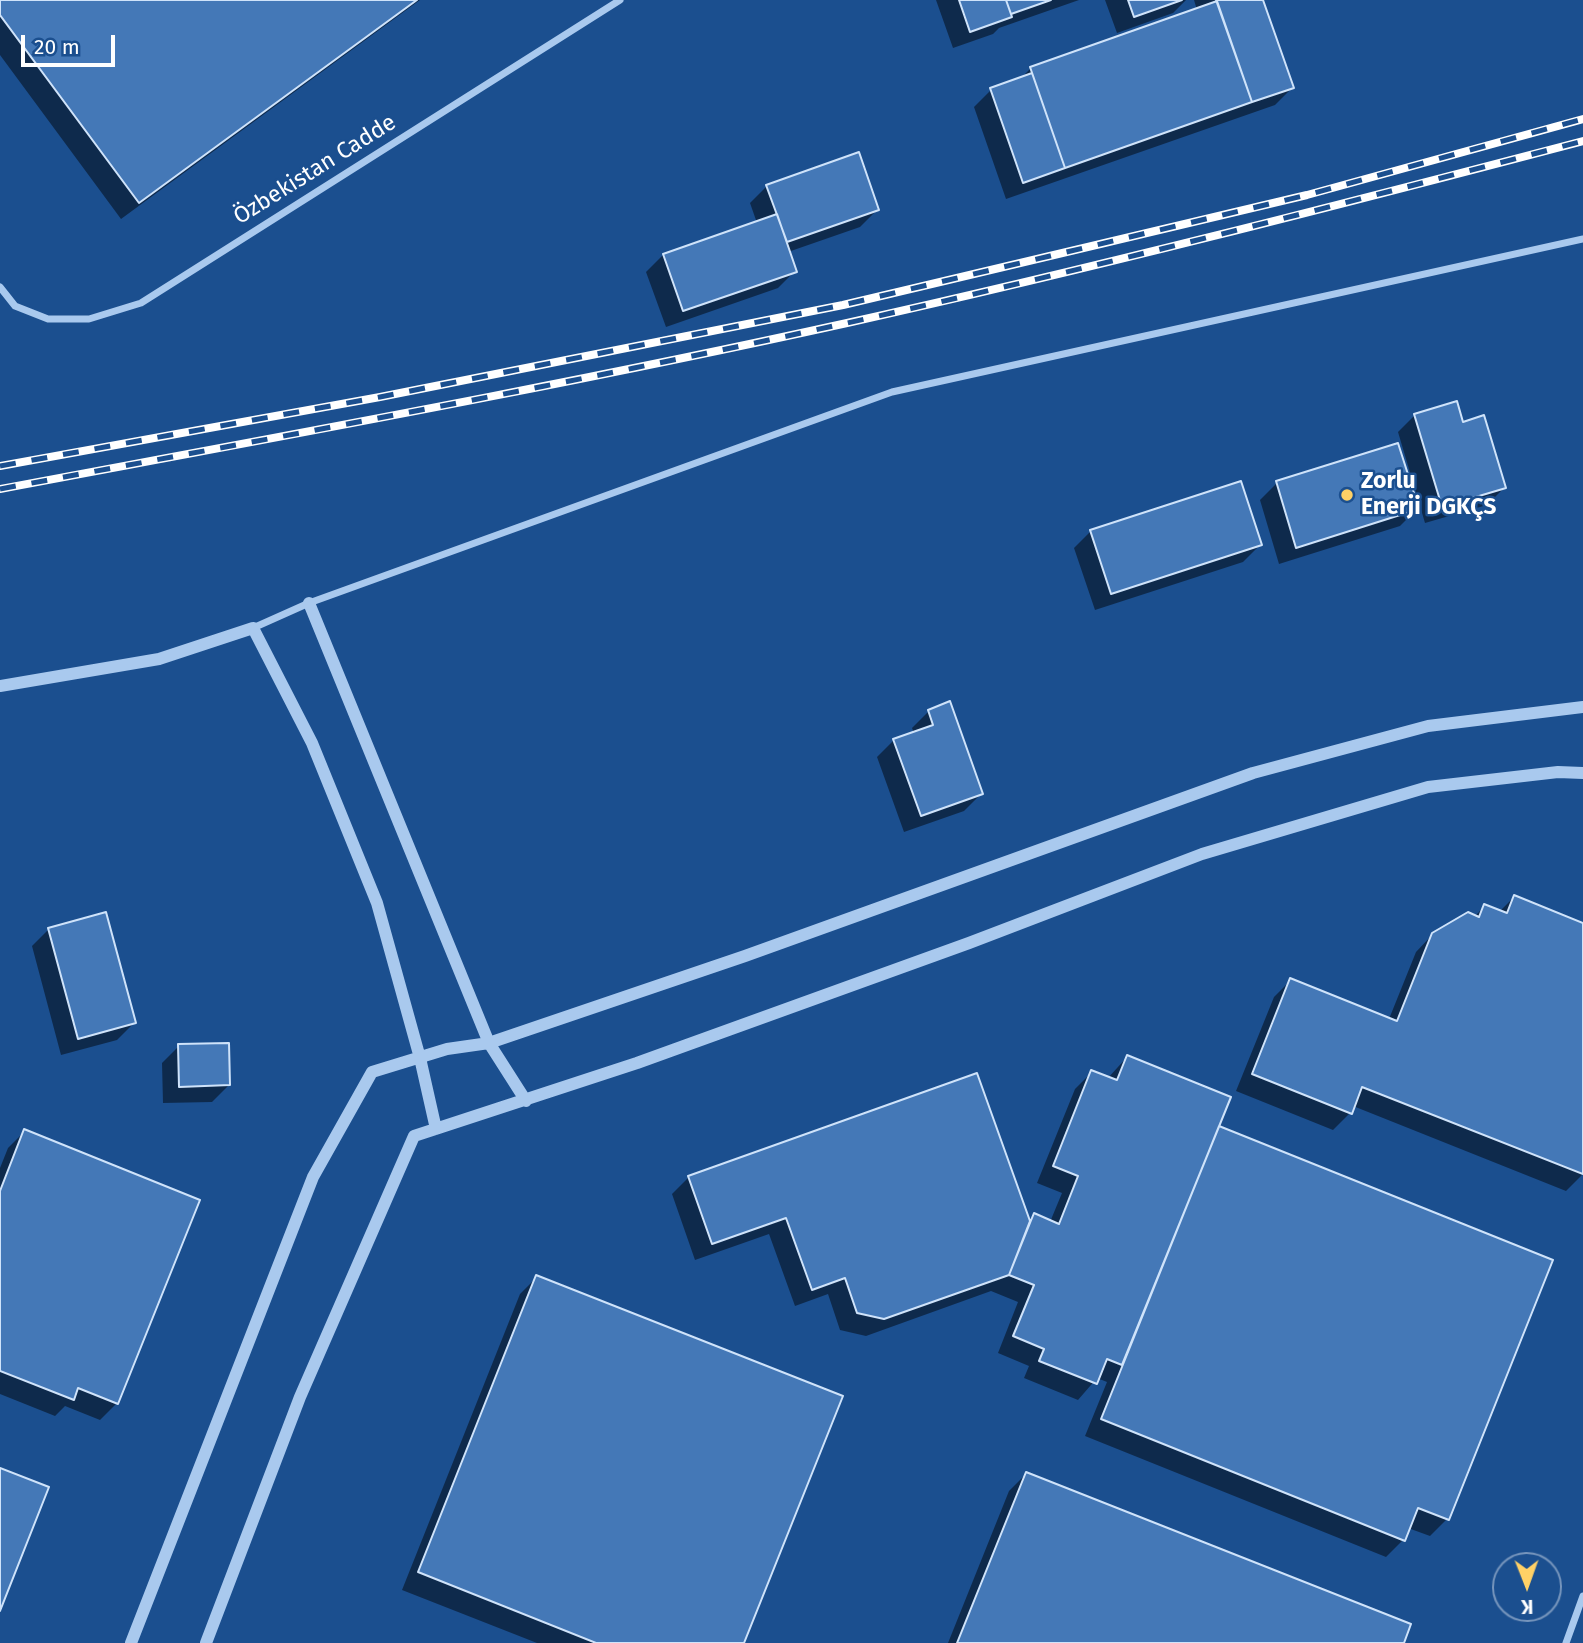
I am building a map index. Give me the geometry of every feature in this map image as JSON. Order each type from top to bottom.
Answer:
[{"type":"street","name":"Özbekistan Cadde","points":[[0,286],[15,306],[48,319],[89,319],[141,303],[620,0]]},
{"type":"street","points":[[0,685],[159,659],[253,628],[309,603],[892,392],[1583,239]]},
{"type":"street","points":[[309,603],[489,1043],[526,1101]]},
{"type":"street","points":[[253,628],[312,743],[377,903],[420,1058],[436,1129]]},
{"type":"street","points":[[131,1643],[313,1177],[372,1072],[447,1049],[489,1043],[745,956],[1253,774],[1428,726],[1583,708]]},
{"type":"street","points":[[206,1643],[300,1397],[414,1136],[637,1063],[892,971],[1202,854],[1428,787],[1558,772],[1583,774]]},
{"type":"street","points":[[1566,1643],[1583,1596]]},
{"type":"building","points":[[0,0],[417,0],[139,203],[0,15]]},
{"type":"building","points":[[959,0],[1006,0],[1012,17],[970,32]]},
{"type":"building","points":[[1006,0],[1051,0],[1011,14]]},
{"type":"building","points":[[1128,0],[1182,0],[1134,17]]},
{"type":"building","points":[[1216,0],[1263,0],[1294,88],[1252,102]]},
{"type":"building","points":[[1217,1],[1252,102],[1065,168],[1030,67]]},
{"type":"building","points":[[1032,73],[1065,168],[1023,183],[990,88]]},
{"type":"building","points":[[859,152],[879,210],[787,242],[766,185]]},
{"type":"building","points":[[777,214],[797,272],[683,311],[663,254]]},
{"type":"building","points":[[1457,401],[1463,422],[1484,415],[1506,488],[1442,507],[1414,414]]},
{"type":"building","name":"Zorlu Enerji DGKÇS","points":[[1398,443],[1419,509],[1296,548],[1276,481]]},
{"type":"building","points":[[1241,481],[1262,545],[1111,594],[1090,530]]},
{"type":"building","points":[[950,701],[983,794],[921,816],[893,739],[933,725],[928,710]]},
{"type":"building","points":[[1514,895],[1583,923],[1583,1174],[1362,1087],[1352,1114],[1252,1074],[1290,978],[1397,1021],[1432,933],[1468,912],[1479,917],[1484,904],[1507,913]]},
{"type":"building","points":[[106,912],[136,1023],[78,1039],[48,928]]},
{"type":"building","points":[[229,1043],[230,1085],[179,1087],[178,1044]]},
{"type":"building","points":[[1127,1055],[1231,1097],[1122,1365],[1107,1359],[1097,1384],[1039,1361],[1044,1349],[1013,1336],[1034,1285],[1009,1275],[1034,1213],[1059,1224],[1078,1176],[1053,1166],[1091,1070],[1117,1080]]},
{"type":"building","points":[[977,1073],[1030,1221],[1009,1275],[884,1319],[857,1313],[845,1278],[812,1290],[786,1218],[712,1244],[688,1176]]},
{"type":"building","points":[[1219,1126],[1553,1260],[1449,1520],[1418,1508],[1405,1541],[1101,1419]]},
{"type":"building","points":[[24,1129],[200,1200],[118,1404],[78,1388],[74,1400],[0,1371],[0,1191]]},
{"type":"building","points":[[536,1275],[843,1396],[744,1643],[596,1643],[418,1572]]},
{"type":"building","points":[[0,1468],[49,1487],[0,1611]]},
{"type":"building","points":[[1026,1472],[1411,1624],[1404,1643],[957,1643]]},
{"type":"railway","points":[[0,466],[380,397],[843,305],[1307,195],[1583,119]]},
{"type":"railway","points":[[0,489],[530,389],[847,323],[1216,235],[1583,141]]},
{"type":"place","name":"Zorlu Enerji DGKÇS","points":[[1347,495]]}]
